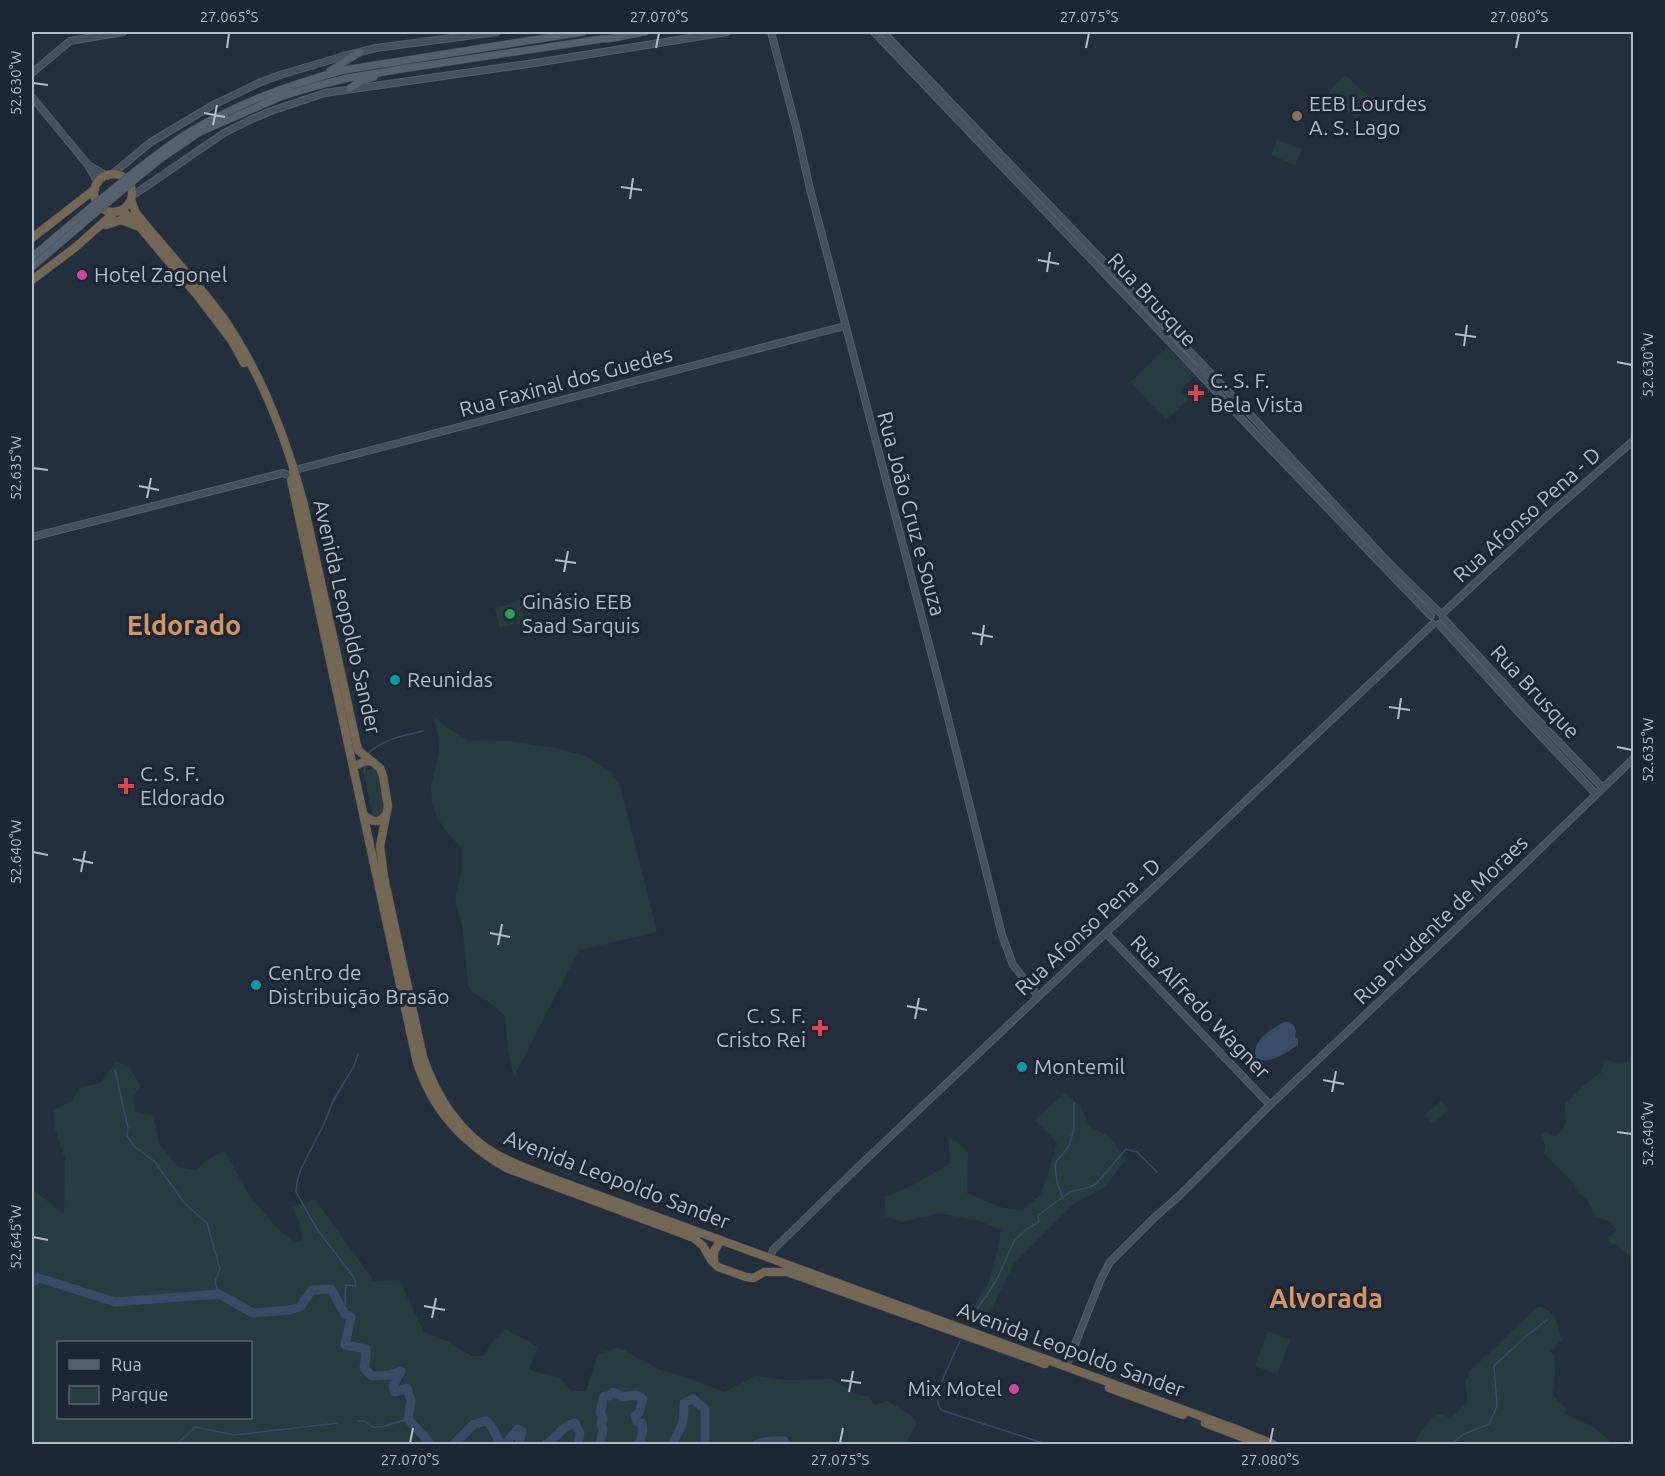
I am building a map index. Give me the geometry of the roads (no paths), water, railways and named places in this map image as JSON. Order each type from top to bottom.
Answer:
[{"type":"highway","points":[[32,238],[109,175],[118,175],[127,181],[131,188],[131,198],[126,207],[32,280]]},
{"type":"highway","points":[[96,186],[96,201],[100,207],[107,211],[118,212]]},
{"type":"highway","name":"Avenida Leopoldo Sander","points":[[131,198],[136,213],[219,312],[268,396],[295,473],[313,542],[358,750],[382,772],[387,800],[387,812],[380,846],[384,877],[423,1057],[431,1081],[442,1101],[470,1135],[492,1152],[516,1164],[1273,1444]]},
{"type":"highway","name":"Avenida Leopoldo Sander","points":[[118,212],[132,218],[198,295],[232,341],[258,387],[295,473]]},
{"type":"highway","points":[[97,230],[121,220],[138,227]]},
{"type":"highway","name":"Avenida Leopoldo Sander","points":[[295,473],[291,480],[417,1063],[441,1113],[463,1137],[506,1168],[694,1238],[703,1246],[718,1267],[754,1278],[764,1272],[787,1272],[1260,1444]]},
{"type":"highway","points":[[353,767],[365,761],[373,762]]},
{"type":"highway","points":[[364,815],[376,822],[381,821],[387,812]]},
{"type":"highway","points":[[714,1263],[714,1251],[721,1240]]},
{"type":"highway","points":[[764,1272],[770,1257]]},
{"type":"main road","points":[[32,257],[196,128],[277,90],[344,70],[583,32]]},
{"type":"main road","points":[[596,32],[602,39]]},
{"type":"main road","points":[[136,174],[200,132],[280,97],[348,78],[602,39],[609,40],[617,34],[645,32]]},
{"type":"main road","points":[[323,75],[360,52]]},
{"type":"main road","points":[[350,88],[361,81],[397,73],[408,68]]},
{"type":"main road","points":[[32,267],[92,211]]},
{"type":"street","points":[[32,73],[70,41],[123,32]]},
{"type":"street","points":[[88,165],[109,175],[152,142],[213,105],[280,75],[376,48],[497,32]]},
{"type":"street","points":[[131,198],[224,133],[271,111],[325,93],[535,63],[727,32]]},
{"type":"street","name":"Rua João Cruz e Souza","points":[[771,32],[1002,935],[1013,965],[1038,996]]},
{"type":"street","name":"Rua Brusque","points":[[874,32],[1431,616]]},
{"type":"street","name":"Rua Brusque","points":[[883,32],[1238,401],[1389,563],[1442,615],[1603,788]]},
{"type":"street","points":[[32,97],[88,165],[96,186]]},
{"type":"street","name":"Rua Faxinal dos Guedes","points":[[32,537],[284,473],[295,473],[845,326]]},
{"type":"street","name":"Rua Afonso Pena - D","points":[[1442,615],[1544,519],[1634,440]]},
{"type":"street","points":[[1435,612],[1442,615],[1442,622],[1436,624],[1431,620],[1435,612]]},
{"type":"street","name":"Rua Brusque","points":[[1436,624],[1596,794]]},
{"type":"street","name":"Rua Afonso Pena - D","points":[[770,1257],[781,1242],[1038,996],[1436,624]]},
{"type":"street","name":"Rua Prudente de Moraes","points":[[1066,1367],[1101,1279],[1110,1263],[1155,1216],[1180,1195],[1270,1105],[1634,758]]},
{"type":"street","name":"Rua Alfredo Wagner","points":[[1106,933],[1270,1105]]},
{"type":"water","points":[[1284,1022],[1294,1025],[1298,1045],[1273,1059],[1256,1061],[1258,1042]]},
{"type":"waterway","points":[[367,755],[379,745],[423,731]]},
{"type":"waterway","points":[[364,773],[365,765]]},
{"type":"waterway","points":[[345,1314],[346,1285],[356,1286],[355,1279],[317,1229],[296,1192],[301,1169],[358,1054]]},
{"type":"waterway","points":[[115,1070],[128,1128],[127,1136],[134,1146],[155,1162],[185,1204],[207,1223],[220,1269],[215,1282],[219,1294]]},
{"type":"waterway","points":[[1062,1196],[1055,1166],[1057,1160],[1069,1146],[1074,1129],[1074,1103]]},
{"type":"waterway","points":[[967,1323],[998,1277],[1014,1241],[1028,1228],[1039,1222],[1038,1215],[1070,1192],[1097,1183],[1126,1149],[1137,1152],[1157,1172]]},
{"type":"waterway","points":[[32,1282],[39,1278],[115,1302],[219,1294],[253,1313],[300,1307],[312,1290],[331,1289],[345,1314],[351,1317],[345,1345],[366,1349],[364,1368],[372,1376],[390,1375],[401,1371],[393,1386],[395,1392],[407,1388],[411,1400],[408,1419],[429,1444]]},
{"type":"waterway","points":[[1451,1444],[1464,1434],[1489,1424],[1497,1406],[1494,1366],[1547,1320]]},
{"type":"waterway","points":[[960,1341],[938,1387],[938,1404],[941,1410],[1046,1444]]},
{"type":"waterway","points":[[600,1444],[603,1430],[601,1423],[603,1418],[600,1412],[604,1396],[609,1396],[613,1392],[623,1397],[636,1395],[643,1399],[639,1413],[635,1416],[637,1422],[642,1423],[643,1431],[639,1444]]},
{"type":"waterway","points":[[673,1444],[682,1425],[684,1403],[693,1399],[705,1409],[705,1444]]},
{"type":"waterway","points":[[358,1421],[364,1421],[373,1427],[382,1427],[408,1419]]},
{"type":"waterway","points":[[454,1444],[474,1424],[486,1421],[501,1444]]},
{"type":"waterway","points":[[177,1444],[195,1427],[234,1435],[338,1423]]},
{"type":"waterway","points":[[546,1444],[566,1427],[575,1423],[580,1433],[578,1444]]},
{"type":"waterway","points":[[502,1444],[506,1443],[518,1429],[522,1431],[519,1444]]},
{"type":"waterway","points":[[757,1444],[767,1441],[784,1441],[786,1444]]},
{"type":"place","name":"EEB Lourdes A. S. Lago","points":[[1297,116]]},
{"type":"place","name":"Hotel Zagonel","points":[[82,275]]},
{"type":"place","name":"C. S. F. Bela Vista","points":[[1196,393]]},
{"type":"place","name":"Ginásio EEB Saad Sarquis","points":[[510,614]]},
{"type":"place","name":"Reunidas","points":[[395,680]]},
{"type":"place","name":"C. S. F. Eldorado","points":[[126,786]]},
{"type":"place","name":"Centro de Distribuição Brasão","points":[[256,985]]},
{"type":"place","name":"C. S. F. Cristo Rei","points":[[820,1028]]},
{"type":"place","name":"Montemil","points":[[1022,1067]]},
{"type":"place","name":"Mix Motel","points":[[1014,1389]]},
{"type":"district","name":"Eldorado","points":[[184,626]]},
{"type":"district","name":"Alvorada","points":[[1326,1299]]}]
